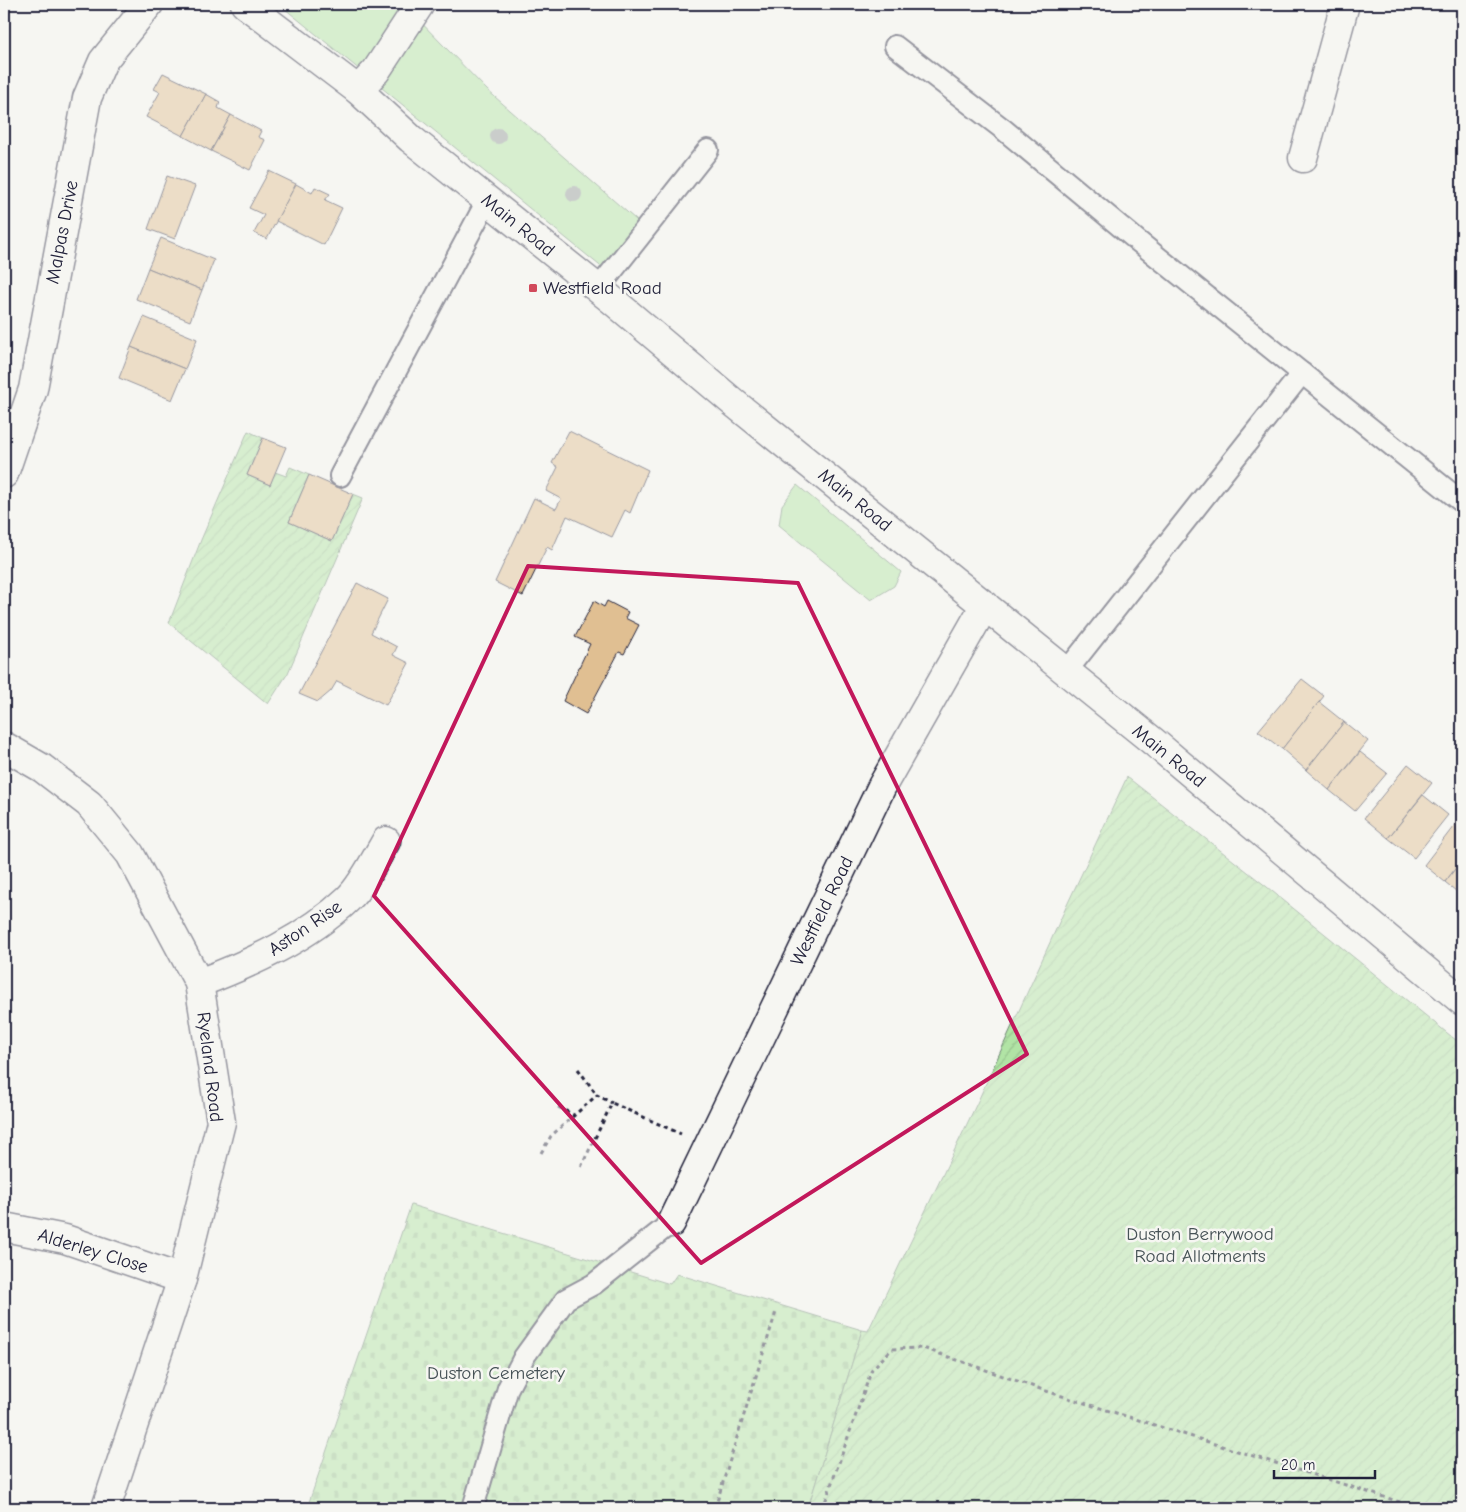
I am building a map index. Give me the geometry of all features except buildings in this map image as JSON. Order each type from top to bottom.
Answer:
[{"type":"street","name":"Malpas Drive","points":[[5,467],[33,389],[87,98],[103,61],[148,4]]},
{"type":"street","name":"Main Road","points":[[245,4],[358,90],[411,139],[488,199],[734,403],[1234,809],[1462,1001]]},
{"type":"street","points":[[358,90],[376,71],[420,4]]},
{"type":"street","points":[[1303,158],[1345,4]]},
{"type":"street","name":"Westfield Road","points":[[671,1223],[882,786],[985,605]]},
{"type":"street","name":"Ryeland Road","points":[[4,746],[42,768],[89,804],[130,854],[199,983],[220,1122],[182,1279],[106,1508]]},
{"type":"street","name":"Aston Rise","points":[[199,983],[232,971],[267,954],[316,926],[350,898],[386,841]]},
{"type":"street","name":"Alderley Close","points":[[4,1227],[65,1239],[182,1279]]},
{"type":"lane","points":[[895,46],[1003,129],[1139,242],[1462,502]]},
{"type":"lane","points":[[598,289],[708,150]]},
{"type":"lane","points":[[340,476],[488,199]]},
{"type":"lane","points":[[1066,672],[1302,373]]},
{"type":"lane","points":[[473,1508],[508,1388],[524,1357],[566,1299],[594,1284],[671,1223]]},
{"type":"path","points":[[578,1069],[597,1095],[612,1104],[682,1135]]},
{"type":"path","points":[[541,1153],[551,1136],[597,1095]]},
{"type":"path","points":[[581,1167],[612,1104]]},
{"type":"path","points":[[558,1107],[574,1115]]},
{"type":"path","points":[[715,1508],[776,1312]]},
{"type":"path","points":[[823,1508],[872,1369],[892,1349],[923,1348],[1046,1391],[1419,1508]]},
{"type":"highlighted area","points":[[528,566],[798,583],[1027,1054],[701,1263],[374,896]]},
{"type":"green space","points":[[279,4],[403,4],[487,90],[643,226],[610,274]]},
{"type":"green space","points":[[248,431],[263,438],[247,475],[270,485],[275,472],[286,476],[290,467],[309,475],[289,522],[332,541],[353,494],[363,498],[288,673],[268,704],[169,623],[201,540]]},
{"type":"green space","points":[[797,485],[901,572],[894,586],[871,600],[779,525],[782,505]]},
{"type":"green space","name":"Duston Berrywood Road Allotments","points":[[1127,777],[1267,887],[1462,1045],[1462,1508],[808,1508],[862,1330],[868,1331],[978,1101]]},
{"type":"green space","name":"Duston Cemetery","points":[[411,1205],[670,1284],[677,1274],[862,1330],[808,1508],[307,1508]]},
{"type":"place","name":"Westfield Road","points":[[533,288]]}]
